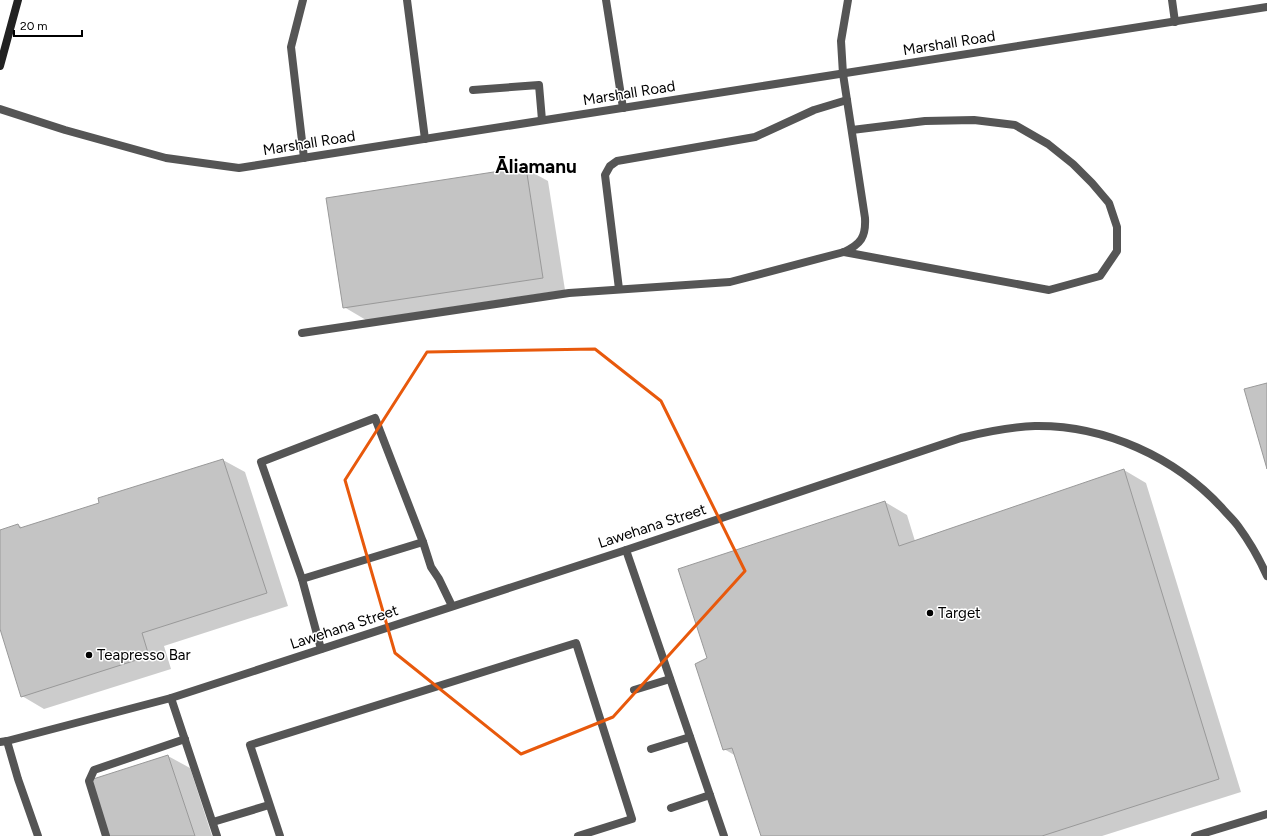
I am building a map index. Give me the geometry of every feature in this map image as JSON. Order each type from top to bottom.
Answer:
[{"type":"main road","points":[[0,66],[18,0]]},
{"type":"street","points":[[303,0],[291,47],[304,158]]},
{"type":"street","points":[[407,0],[425,139]]},
{"type":"street","points":[[606,0],[623,108]]},
{"type":"street","points":[[302,333],[569,293],[730,282],[844,252],[854,247],[860,240],[865,230],[865,218],[843,74],[841,41],[848,0]]},
{"type":"street","points":[[1172,0],[1175,22]]},
{"type":"street","name":"Marshall Road","points":[[0,109],[65,130],[166,158],[239,168],[1267,8]]},
{"type":"street","points":[[473,90],[539,85],[542,120]]},
{"type":"street","points":[[619,290],[605,175],[610,166],[617,161],[755,137],[814,110],[847,100]]},
{"type":"street","points":[[844,252],[1049,290],[1100,276],[1117,251],[1117,226],[1109,203],[1073,164],[1048,144],[1015,125],[974,120],[925,121],[852,130]]},
{"type":"street","points":[[321,649],[302,579],[261,462],[375,418],[423,542],[431,567],[439,579],[452,606]]},
{"type":"street","name":"Lawehana Street","points":[[4,742],[172,698],[626,550],[961,438],[998,429],[1036,426],[1075,429],[1112,438],[1148,452],[1182,472],[1211,496],[1237,525],[1258,557],[1267,576]]},
{"type":"street","points":[[302,579],[423,542]]},
{"type":"street","points":[[626,550],[724,836]]},
{"type":"street","points":[[280,836],[250,745],[576,643],[632,819],[578,836]]},
{"type":"street","points":[[634,690],[670,679]]},
{"type":"street","points":[[172,698],[217,836]]},
{"type":"street","points":[[651,749],[690,737]]},
{"type":"street","points":[[106,836],[89,781],[94,770],[185,739]]},
{"type":"street","points":[[4,742],[38,836]]},
{"type":"street","points":[[671,808],[710,795]]},
{"type":"street","points":[[213,822],[270,804]]},
{"type":"street","points":[[1195,836],[1267,814]]},
{"type":"highlighted area","points":[[595,349],[661,401],[745,571],[613,717],[521,754],[395,653],[345,480],[427,352]]},
{"type":"building","points":[[526,167],[543,278],[343,308],[326,198]]},
{"type":"building","points":[[1267,383],[1267,469],[1244,389]]},
{"type":"building","points":[[223,459],[267,593],[142,633],[149,656],[21,697],[0,629],[0,530],[18,524],[20,528],[99,503],[98,498]]},
{"type":"building","name":"Target","points":[[1124,469],[1219,779],[1042,836],[761,836],[732,748],[723,750],[695,664],[707,658],[678,569],[885,501],[899,546]]},
{"type":"building","points":[[168,755],[195,836],[109,836],[90,780]]},
{"type":"place","name":"Target","points":[[930,613]]},
{"type":"place","name":"Teapresso Bar","points":[[89,655]]},
{"type":"district","name":"Āliamanu","points":[[536,166]]}]
